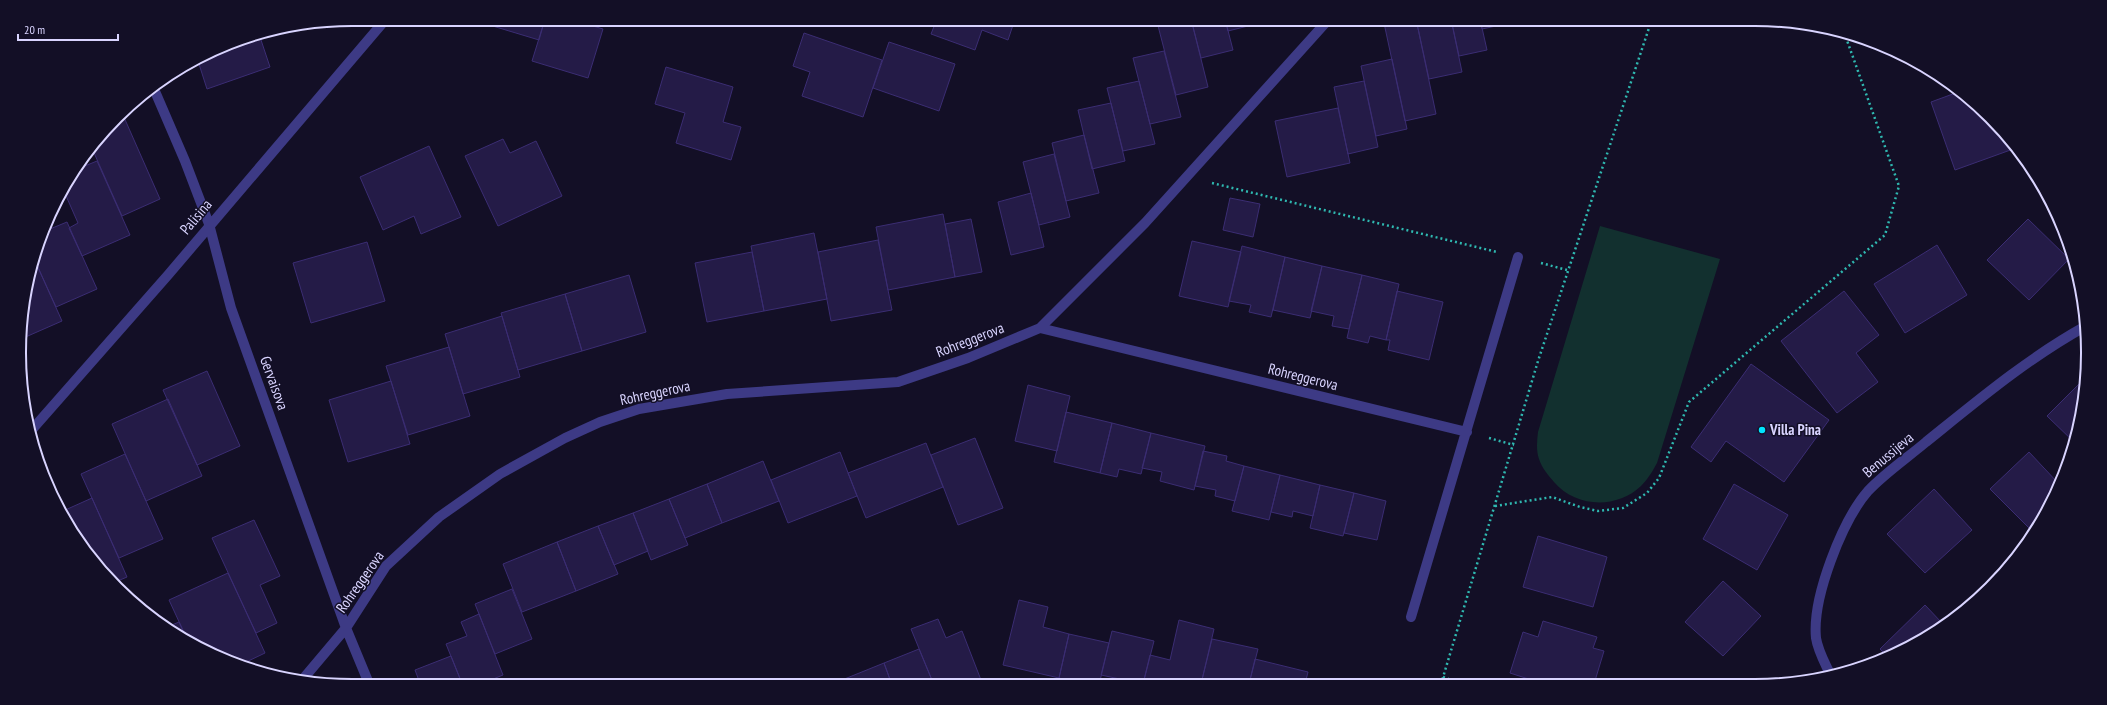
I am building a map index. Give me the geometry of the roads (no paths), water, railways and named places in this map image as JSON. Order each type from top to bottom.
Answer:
[{"type":"street","name":"Palisina","points":[[35,428],[168,275],[209,224],[380,26]]},
{"type":"street","name":"Rohreggerova","points":[[306,675],[346,628],[386,566],[439,518],[500,474],[566,438],[600,422],[639,409],[726,394],[898,382],[968,358],[1040,328],[1145,223],[1188,177],[1274,78],[1322,26]]},
{"type":"street","name":"Gervaisova","points":[[155,92],[185,161],[209,224],[231,308],[346,628],[367,679]]},
{"type":"street","points":[[1411,617],[1518,257]]},
{"type":"street","name":"Rohreggerova","points":[[1040,328],[1467,432]]},
{"type":"street","name":"Benussijeva","points":[[1828,671],[1820,652],[1816,637],[1817,618],[1822,588],[1843,532],[1868,492],[1967,409],[2025,365],[2080,330]]},
{"type":"place","name":"Villa Pina","points":[[1762,430]]}]
